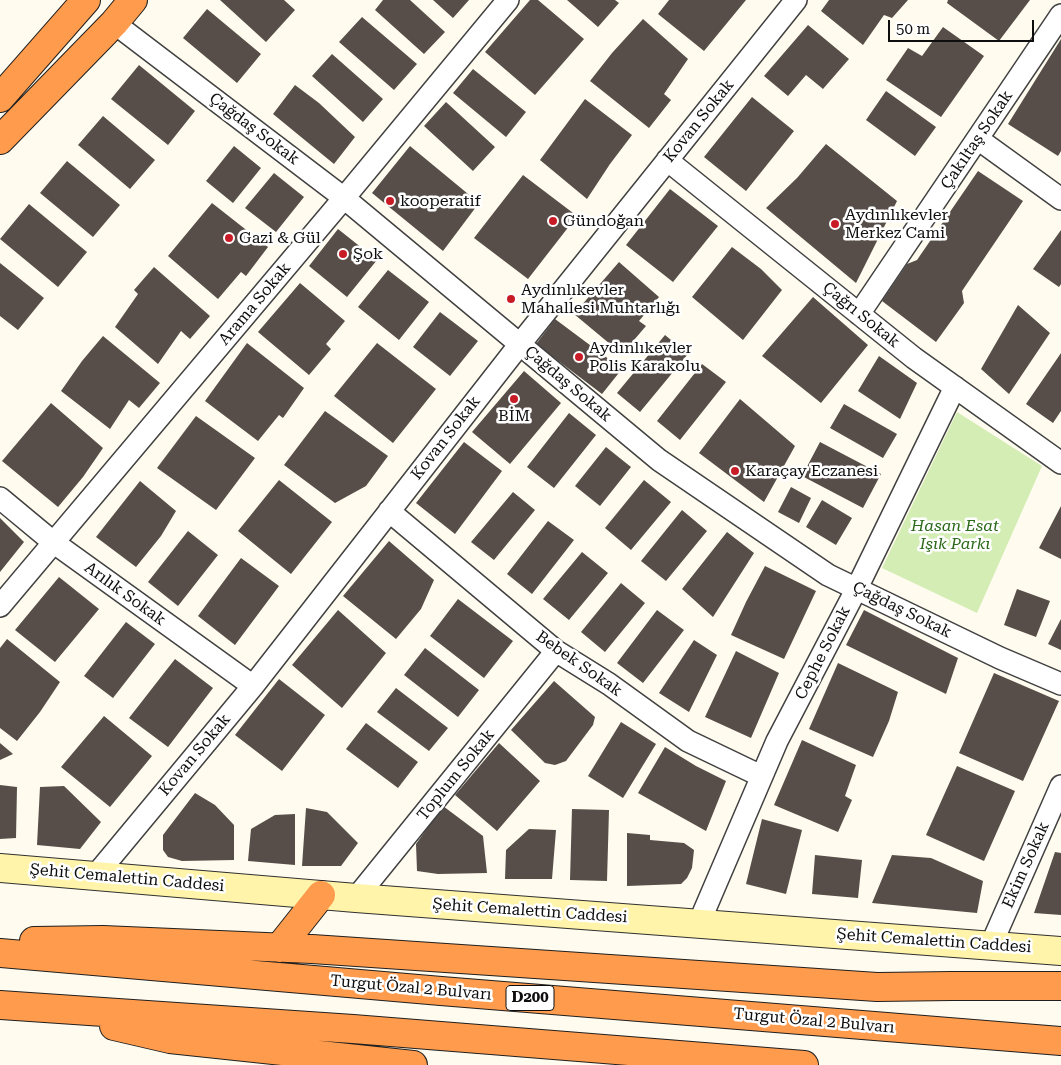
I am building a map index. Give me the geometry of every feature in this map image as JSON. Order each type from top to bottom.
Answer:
[{"type":"highway","points":[[0,84],[75,0]]},
{"type":"highway","points":[[0,98],[86,0]]},
{"type":"highway","points":[[0,140],[114,23],[132,0]]},
{"type":"highway","points":[[279,948],[321,895]]},
{"type":"highway","name":"Turgut Özal 2 Bulvarı","points":[[0,941],[103,940],[279,948],[531,963],[827,985],[1061,998]]},
{"type":"highway","name":"Turgut Özal 2 Bulvarı","points":[[0,953],[1061,1041]]},
{"type":"highway","name":"Turgut Özal 2 Bulvarı","points":[[877,988],[1061,986]]},
{"type":"highway","points":[[0,1005],[353,1029],[804,1065]]},
{"type":"highway","points":[[40,1008],[170,1039],[332,1061],[413,1065]]},
{"type":"street","name":"Arama Sokak","points":[[0,606],[344,198],[508,0]]},
{"type":"street","name":"Kovan Sokak","points":[[96,875],[252,686],[520,344],[796,0]]},
{"type":"street","name":"Çakıltaş Sokak","points":[[859,314],[1061,15]]},
{"type":"street","name":"Çağdaş Sokak","points":[[114,23],[344,198],[659,460],[828,575],[1000,658],[1061,684]]},
{"type":"street","points":[[978,139],[1061,200]]},
{"type":"street","name":"Çağrı Sokak","points":[[667,160],[914,358],[1061,462]]},
{"type":"street","name":"Cephe Sokak","points":[[699,923],[777,741],[857,588],[955,387]]},
{"type":"street","name":"Arılık Sokak","points":[[0,498],[53,542],[252,686]]},
{"type":"street","name":"Bebek Sokak","points":[[388,512],[556,652],[609,684],[688,741],[761,776]]},
{"type":"street","name":"Toplum Sokak","points":[[356,898],[556,652]]},
{"type":"street","name":"Ekim Sokak","points":[[991,945],[1061,786]]},
{"type":"street","name":"Şehit Cemalettin Caddesi","points":[[0,868],[356,898],[1061,951]]},
{"type":"green space","name":"Hasan Esat Işık Parkı","points":[[957,412],[1042,466],[977,613],[882,568]]},
{"type":"building","points":[[220,0],[284,0],[295,10],[266,42]]},
{"type":"building","points":[[383,0],[410,0],[445,32],[424,54],[375,10]]},
{"type":"building","points":[[433,0],[469,0],[453,18]]},
{"type":"building","points":[[530,0],[538,0],[584,39],[535,95],[485,52]]},
{"type":"building","points":[[567,0],[615,0],[619,3],[598,27]]},
{"type":"building","points":[[669,0],[746,0],[704,51],[658,14]]},
{"type":"building","points":[[829,0],[908,0],[892,18],[884,15],[863,45],[821,11]]},
{"type":"building","points":[[948,0],[1030,0],[999,41],[947,3]]},
{"type":"building","points":[[207,9],[261,54],[237,83],[183,38]]},
{"type":"building","points":[[362,17],[417,64],[394,90],[339,42]]},
{"type":"building","points":[[643,19],[688,59],[664,94],[671,100],[649,128],[590,81]]},
{"type":"building","points":[[808,25],[849,59],[823,89],[806,75],[788,96],[764,76]]},
{"type":"building","points":[[943,27],[984,56],[941,117],[886,80],[908,48],[922,56]]},
{"type":"building","points":[[1061,39],[1061,151],[1058,156],[1008,124]]},
{"type":"building","points":[[332,54],[383,99],[363,122],[312,76]]},
{"type":"building","points":[[139,65],[195,111],[168,145],[111,99]]},
{"type":"building","points":[[473,69],[526,112],[506,137],[453,93]]},
{"type":"building","points":[[295,85],[319,103],[355,137],[334,164],[273,114]]},
{"type":"building","points":[[886,91],[936,127],[915,156],[866,120]]},
{"type":"building","points":[[752,97],[794,131],[746,191],[704,157]]},
{"type":"building","points":[[585,99],[632,135],[587,199],[540,160]]},
{"type":"building","points":[[446,102],[495,147],[473,171],[424,126]]},
{"type":"building","points":[[103,116],[155,160],[130,189],[78,145]]},
{"type":"building","name":"Aydınlıkevler Merkez Cami","points":[[826,144],[897,201],[856,283],[766,208],[797,178]]},
{"type":"building","points":[[234,146],[261,168],[233,203],[206,181]]},
{"type":"building","points":[[410,146],[479,203],[443,251],[372,193]]},
{"type":"building","points":[[67,161],[120,205],[93,237],[40,193]]},
{"type":"building","points":[[978,171],[1023,201],[962,291],[964,303],[936,342],[882,301],[907,264],[917,260]]},
{"type":"building","points":[[274,173],[304,197],[276,232],[245,208]]},
{"type":"building","points":[[523,175],[577,216],[528,279],[474,238]]},
{"type":"building","points":[[670,189],[718,226],[673,282],[626,245]]},
{"type":"building","points":[[212,203],[268,247],[246,276],[241,272],[218,299],[168,256]]},
{"type":"building","points":[[29,204],[87,252],[58,287],[0,239]]},
{"type":"building","points":[[338,229],[377,260],[347,297],[309,266]]},
{"type":"building","points":[[1061,230],[1061,284],[1059,287],[1033,269]]},
{"type":"building","points":[[732,247],[761,269],[782,290],[743,340],[692,297]]},
{"type":"building","points":[[619,262],[659,297],[639,321],[646,326],[622,354],[574,314]]},
{"type":"building","points":[[0,263],[44,298],[18,330],[0,316]]},
{"type":"building","points":[[154,267],[210,316],[190,339],[181,331],[158,364],[115,327],[138,294],[134,290]]},
{"type":"building","points":[[388,270],[429,302],[399,340],[358,307]]},
{"type":"building","points":[[300,283],[345,321],[326,344],[331,349],[309,375],[258,332]]},
{"type":"building","points":[[813,297],[868,345],[821,403],[762,356]]},
{"type":"building","points":[[1018,305],[1050,333],[1009,394],[981,369]]},
{"type":"building","points":[[440,312],[478,341],[450,376],[413,347]]},
{"type":"building","name":"Aydınlıkevler Polis Karakolu","points":[[555,319],[622,369],[602,394],[536,344]]},
{"type":"building","points":[[665,335],[688,354],[640,412],[617,393]]},
{"type":"building","points":[[103,336],[160,383],[139,408],[129,400],[110,429],[61,391],[82,361]]},
{"type":"building","points":[[247,343],[304,388],[283,418],[279,415],[258,441],[205,401]]},
{"type":"building","points":[[377,343],[436,389],[393,443],[334,396]]},
{"type":"building","points":[[1061,353],[1061,411],[1053,423],[1026,404]]},
{"type":"building","points":[[879,356],[917,383],[900,419],[858,391]]},
{"type":"building","points":[[702,364],[726,382],[680,440],[657,421]]},
{"type":"building","points":[[524,371],[561,403],[510,464],[472,432]]},
{"type":"building","points":[[740,399],[795,446],[764,502],[699,453]]},
{"type":"building","points":[[51,403],[103,448],[83,477],[58,507],[2,461]]},
{"type":"building","points":[[844,404],[897,434],[883,458],[830,428]]},
{"type":"building","points":[[325,411],[388,456],[366,486],[335,503],[284,465]]},
{"type":"building","points":[[569,413],[596,435],[554,488],[527,467]]},
{"type":"building","points":[[196,416],[255,458],[216,510],[157,468]]},
{"type":"building","points":[[464,442],[502,471],[455,534],[416,503]]},
{"type":"building","points":[[820,442],[881,474],[863,508],[802,476]]},
{"type":"building","points":[[606,447],[631,467],[600,506],[575,486]]},
{"type":"building","points":[[279,480],[332,522],[291,574],[238,531]]},
{"type":"building","points":[[644,480],[671,502],[631,550],[605,528]]},
{"type":"building","points":[[140,481],[176,511],[161,536],[136,567],[96,537]]},
{"type":"building","points":[[791,487],[811,498],[799,523],[778,512]]},
{"type":"building","points":[[513,492],[535,510],[494,560],[471,542]]},
{"type":"building","points":[[822,500],[852,518],[836,545],[806,527]]},
{"type":"building","points":[[1061,506],[1061,559],[1039,548]]},
{"type":"building","points":[[682,510],[707,531],[666,581],[641,561]]},
{"type":"building","points":[[0,518],[24,542],[0,572]]},
{"type":"building","points":[[548,521],[574,540],[532,594],[507,574]]},
{"type":"building","points":[[188,531],[218,555],[178,606],[148,582]]},
{"type":"building","points":[[727,532],[754,553],[713,617],[682,589]]},
{"type":"building","points":[[389,541],[434,580],[421,609],[396,639],[343,596]]},
{"type":"building","points":[[582,552],[608,573],[569,620],[543,599]]},
{"type":"building","points":[[241,558],[279,586],[235,645],[198,616]]},
{"type":"building","points":[[765,566],[816,591],[784,659],[731,635]]},
{"type":"building","points":[[59,577],[99,609],[55,662],[15,630]]},
{"type":"building","points":[[621,583],[645,603],[605,652],[581,632]]},
{"type":"building","points":[[1017,589],[1050,601],[1036,637],[1004,625]]},
{"type":"building","points":[[458,599],[513,641],[484,678],[430,636]]},
{"type":"building","points":[[338,610],[386,653],[342,708],[292,665]]},
{"type":"building","points":[[657,610],[684,630],[643,683],[617,663]]},
{"type":"building","points":[[864,610],[958,658],[946,694],[846,645]]},
{"type":"building","points":[[1061,619],[1061,650],[1048,644]]},
{"type":"building","points":[[126,622],[155,644],[113,698],[84,676]]},
{"type":"building","points":[[7,639],[60,682],[40,712],[17,741],[0,728],[0,648]]},
{"type":"building","points":[[694,640],[717,655],[689,712],[659,693]]},
{"type":"building","points":[[425,648],[479,690],[458,717],[404,675]]},
{"type":"building","points":[[736,651],[779,673],[751,738],[705,717]]},
{"type":"building","points":[[175,659],[213,688],[168,747],[129,718]]},
{"type":"building","points":[[838,663],[898,692],[889,721],[873,757],[809,729]]},
{"type":"building","points":[[994,673],[1059,701],[1023,781],[959,753]]},
{"type":"building","points":[[279,679],[325,715],[282,771],[235,735]]},
{"type":"building","points":[[554,681],[595,717],[593,725],[566,761],[555,765],[545,763],[511,730]]},
{"type":"building","points":[[396,688],[448,728],[429,751],[377,712]]},
{"type":"building","points":[[104,716],[152,756],[110,807],[61,767]]},
{"type":"building","points":[[621,722],[656,744],[623,798],[588,776]]},
{"type":"building","points":[[366,723],[418,762],[398,788],[346,749]]},
{"type":"building","points":[[802,740],[856,765],[845,796],[852,800],[838,832],[774,805]]},
{"type":"building","points":[[0,743],[13,754],[0,760]]},
{"type":"building","points":[[499,743],[540,781],[497,831],[455,795]]},
{"type":"building","points":[[665,747],[696,766],[726,781],[706,831],[638,793]]},
{"type":"building","points":[[957,766],[1015,791],[984,861],[926,835]]},
{"type":"building","points":[[0,785],[17,787],[16,838],[0,839]]},
{"type":"building","points":[[64,786],[101,822],[80,849],[37,845],[40,787]]},
{"type":"building","points":[[195,793],[215,805],[234,825],[234,860],[182,861],[168,857],[163,850],[163,835]]},
{"type":"building","points":[[443,806],[483,836],[487,873],[438,874],[417,871],[416,844]]},
{"type":"building","points":[[306,808],[327,812],[358,843],[341,866],[302,866]]},
{"type":"building","points":[[572,809],[609,810],[607,881],[570,880]]},
{"type":"building","points":[[295,814],[295,865],[248,861],[251,829],[275,815]]},
{"type":"building","points":[[762,819],[802,830],[786,894],[746,884]]},
{"type":"building","points":[[529,829],[556,830],[552,879],[505,879],[506,850]]},
{"type":"building","points":[[627,833],[650,835],[650,840],[684,843],[694,850],[692,868],[687,878],[681,884],[627,886]]},
{"type":"building","points":[[1055,852],[1061,853],[1061,915],[1034,913]]},
{"type":"building","points":[[815,855],[862,860],[858,898],[812,894]]},
{"type":"building","points":[[892,855],[931,858],[983,881],[977,913],[872,903]]},
{"type":"place","name":"kooperatif","points":[[390,201]]},
{"type":"place","name":"Gündoğan","points":[[553,221]]},
{"type":"place","name":"Aydınlıkevler Merkez Cami","points":[[835,224]]},
{"type":"place","name":"Gazi & Gül","points":[[229,238]]},
{"type":"place","name":"Şok","points":[[343,254]]},
{"type":"place","name":"Aydınlıkevler Mahallesi Muhtarlığı","points":[[511,299]]},
{"type":"place","name":"Aydınlıkevler Polis Karakolu","points":[[579,357]]},
{"type":"place","name":"BİM","points":[[514,399]]},
{"type":"place","name":"Karaçay Eczanesi","points":[[735,471]]}]
